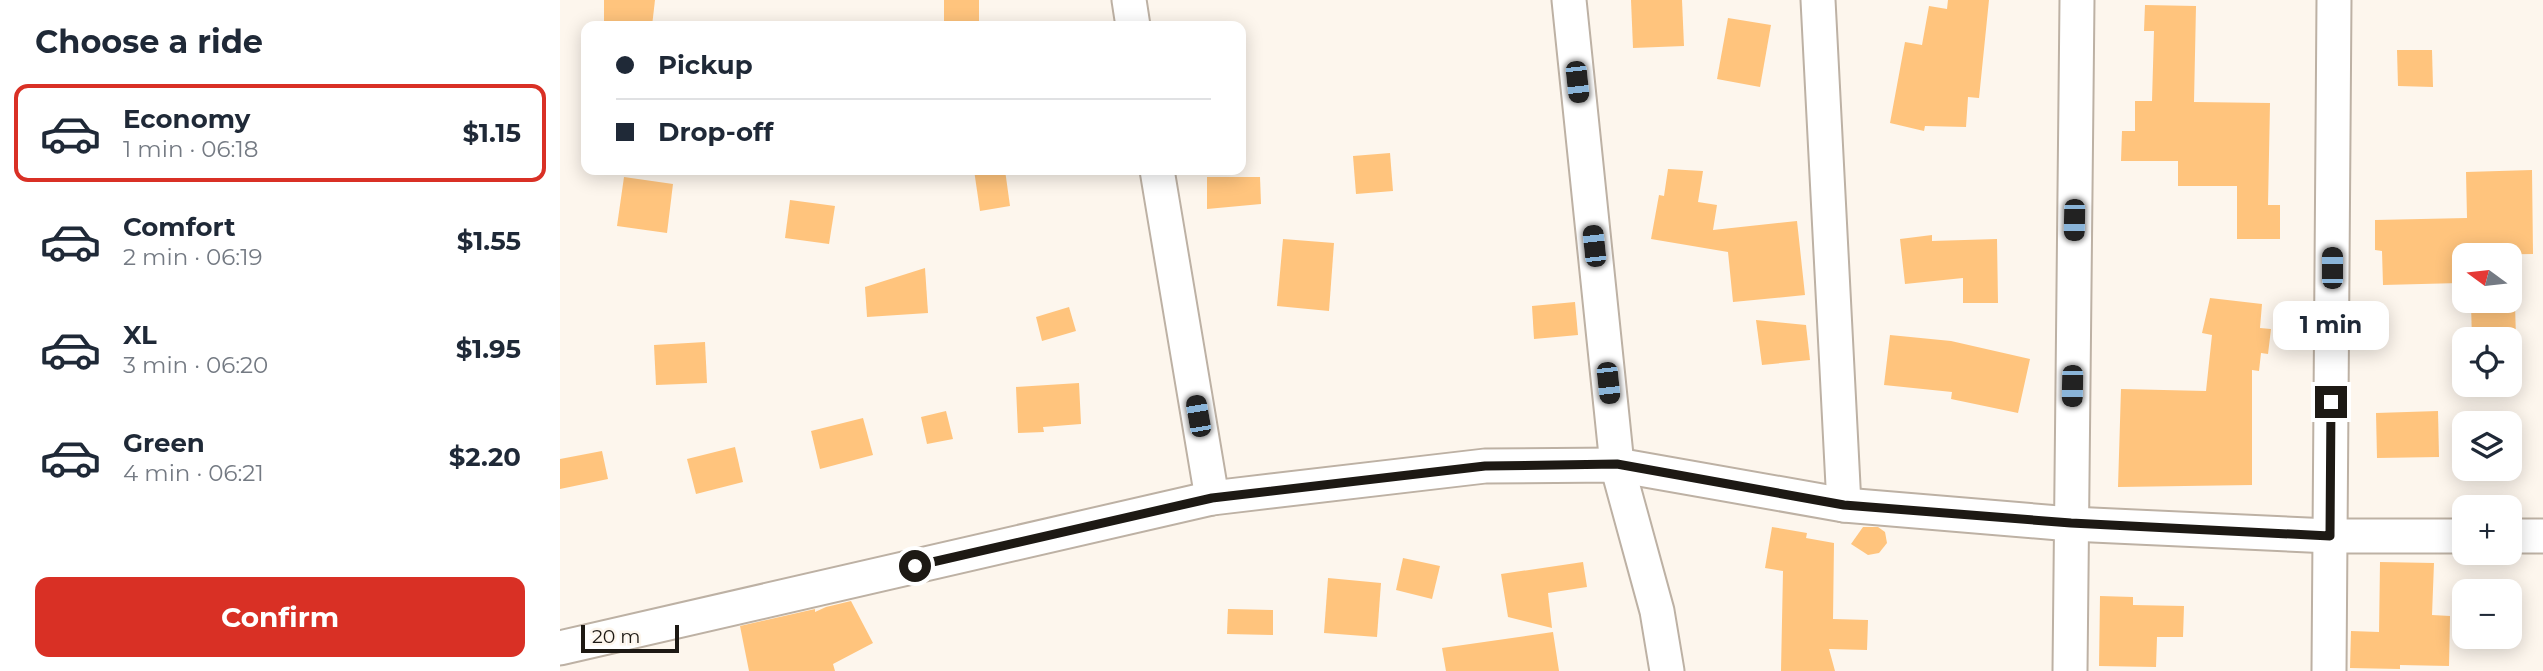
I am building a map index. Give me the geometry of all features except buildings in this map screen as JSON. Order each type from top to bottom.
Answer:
[{"type":"street","points":[[1129,0],[1132,21]]},
{"type":"street","points":[[1569,0],[1617,464],[1657,611],[1667,671]]},
{"type":"street","points":[[1818,0],[1844,505]]},
{"type":"street","points":[[2070,671],[2077,0]]},
{"type":"street","points":[[2329,671],[2334,0]]},
{"type":"street","points":[[1158,175],[1212,498]]},
{"type":"street","points":[[560,648],[1212,498],[1485,466],[1617,464],[1844,505],[2071,523],[2330,536],[2452,536]]},
{"type":"street","points":[[2522,536],[2543,536]]},
{"type":"route","points":[[915,566],[1212,498],[1485,466],[1617,464],[1844,505],[2071,523],[2330,536],[2331,402]]}]
